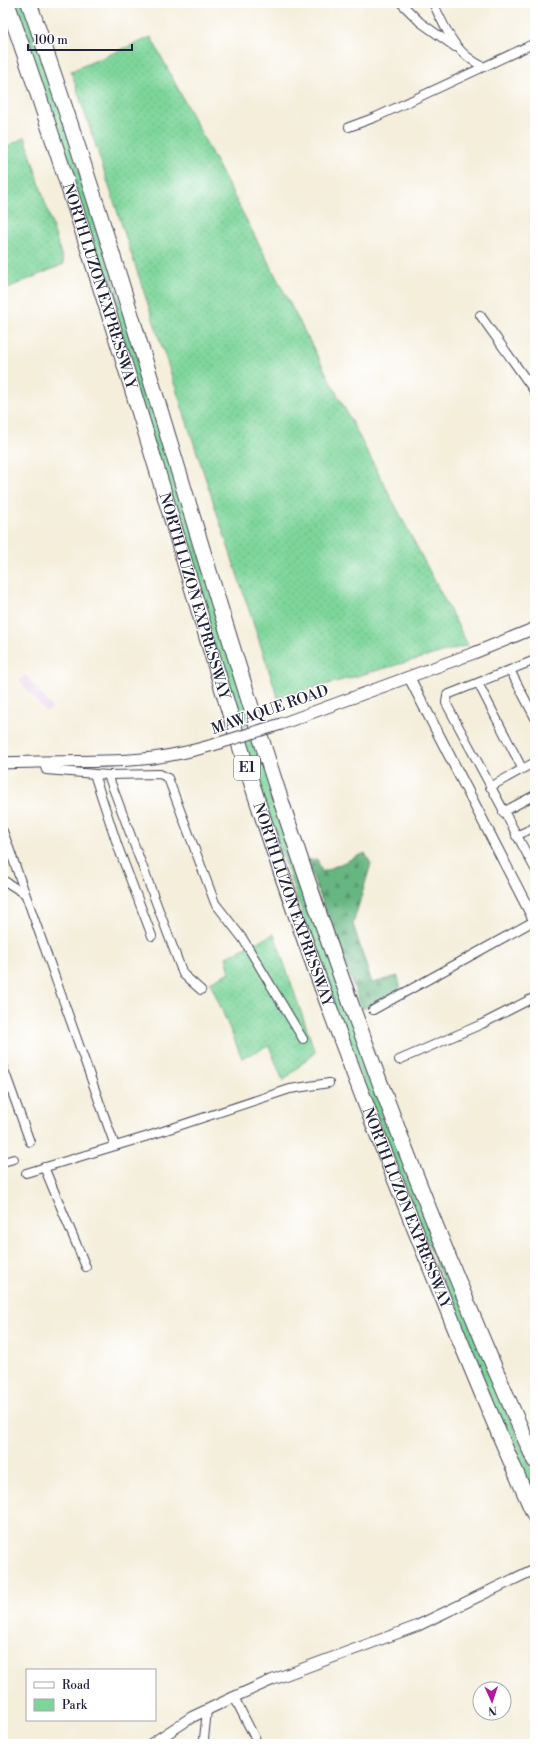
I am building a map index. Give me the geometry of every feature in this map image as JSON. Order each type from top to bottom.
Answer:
[{"type":"highway","name":"NORTH LUZON EXPRESSWAY","points":[[7,3],[46,117],[102,290],[213,662],[264,820],[305,938],[331,1012],[403,1200],[502,1444],[535,1516]]},
{"type":"highway","name":"NORTH LUZON EXPRESSWAY","points":[[29,3],[64,103],[175,456],[234,655],[285,813],[352,1006],[423,1194],[535,1461]]},
{"type":"main road","name":"MAWAQUE ROAD","points":[[3,763],[123,760],[153,758],[186,753],[281,724],[409,677],[535,628]]},
{"type":"street","points":[[401,3],[420,22],[459,50],[471,61],[484,68]]},
{"type":"street","points":[[433,3],[450,38],[459,50]]},
{"type":"street","points":[[349,127],[376,117],[535,43]]},
{"type":"street","points":[[480,315],[535,392]]},
{"type":"street","points":[[535,660],[447,695],[446,698],[446,703],[503,812],[535,869]]},
{"type":"street","points":[[510,670],[535,718]]},
{"type":"street","points":[[373,1010],[535,922],[409,677]]},
{"type":"street","points":[[478,683],[522,768]]},
{"type":"street","points":[[43,761],[46,770],[108,775],[160,774],[168,778],[215,904],[243,940],[303,1039]]},
{"type":"street","points":[[490,787],[535,762]]},
{"type":"street","points":[[94,774],[118,847],[152,936]]},
{"type":"street","points":[[108,775],[183,974],[201,990]]},
{"type":"street","points":[[503,812],[535,795]]},
{"type":"street","points":[[516,836],[535,827]]},
{"type":"street","points":[[3,831],[115,1146]]},
{"type":"street","points":[[3,880],[25,894]]},
{"type":"street","points":[[399,1060],[482,1024],[535,997]]},
{"type":"street","points":[[3,1067],[30,1142]]},
{"type":"street","points":[[26,1172],[115,1146],[290,1089],[329,1083]]},
{"type":"street","points":[[3,1162],[14,1159]]},
{"type":"street","points":[[44,1167],[86,1267]]},
{"type":"street","points":[[151,1744],[192,1717],[234,1697],[272,1680],[417,1626],[534,1570]]},
{"type":"street","points":[[234,1697],[258,1744]]},
{"type":"street","points":[[205,1744],[204,1739],[207,1710]]},
{"type":"shaded area","points":[[26,675],[52,708],[46,712],[19,680]]},
{"type":"green space","points":[[13,3],[26,3],[253,723],[239,727]]},
{"type":"green space","points":[[151,37],[468,645],[278,698],[71,71]]},
{"type":"green space","points":[[25,137],[64,264],[3,290],[3,149]]},
{"type":"green space","points":[[256,733],[506,1409],[535,1478],[535,1503],[496,1413],[341,1026],[242,737]]},
{"type":"green space","points":[[365,853],[371,864],[353,924],[372,983],[398,976],[402,994],[362,1009],[307,861],[317,859],[322,872]]},
{"type":"green space","points":[[274,934],[315,1052],[283,1081],[269,1046],[242,1058],[210,982],[230,972],[226,957]]}]
